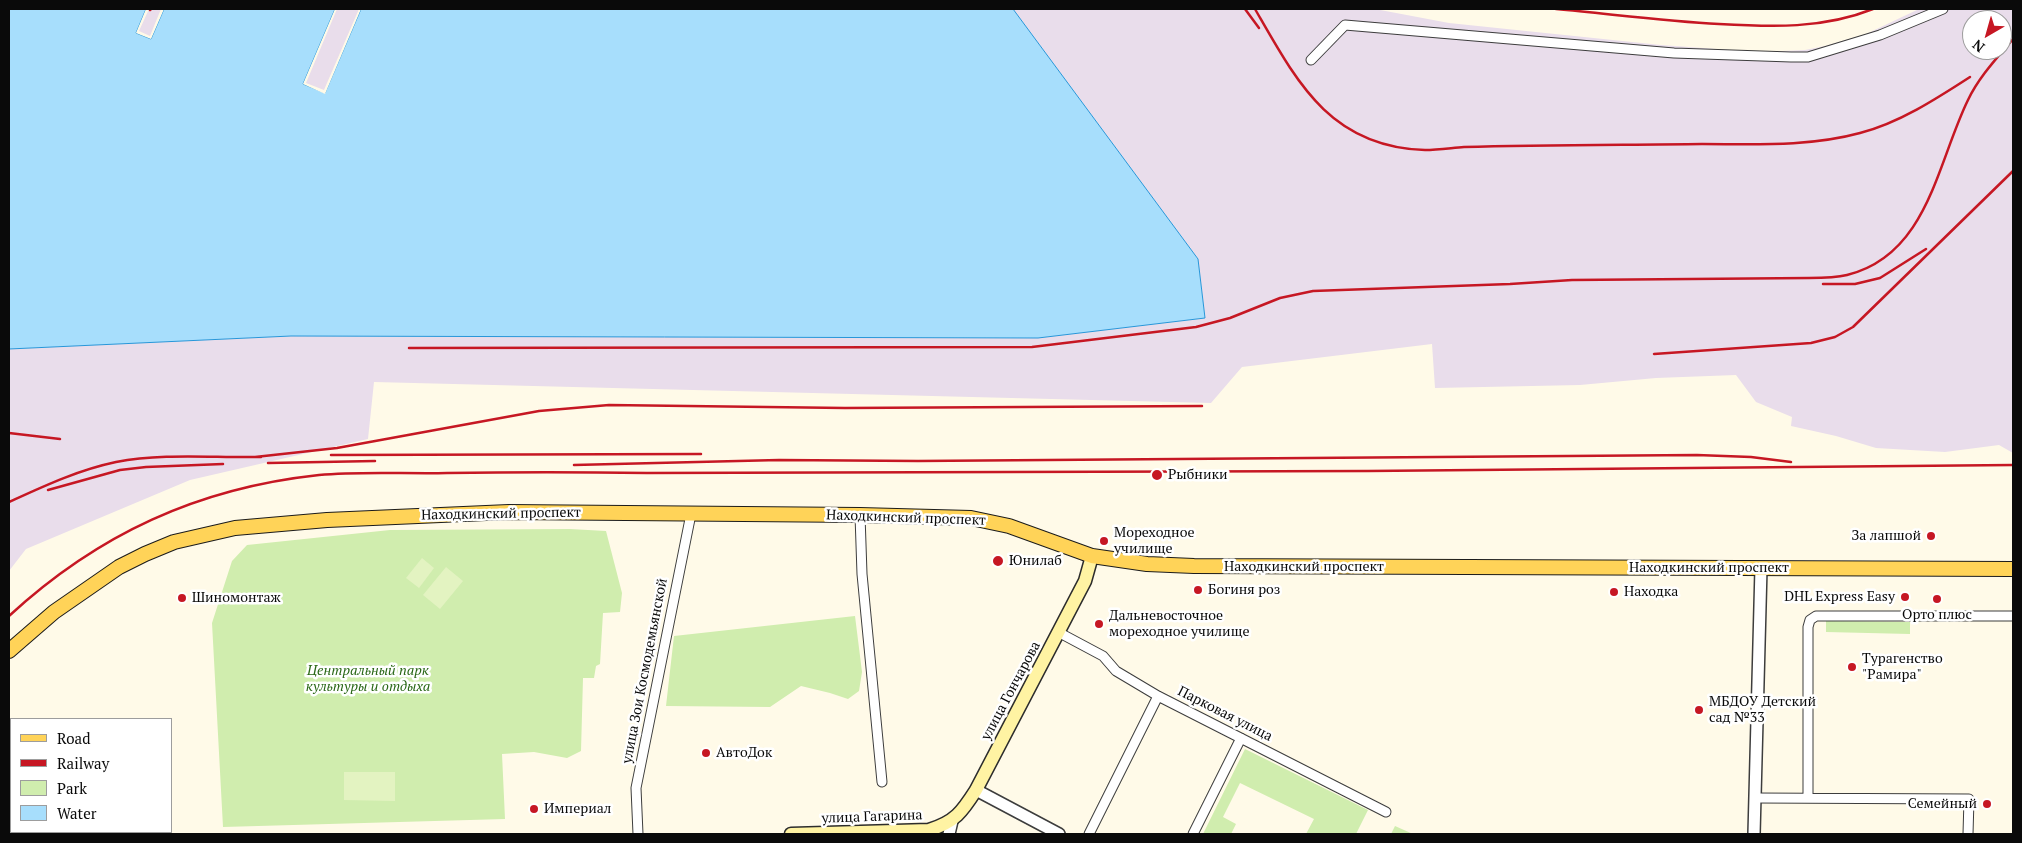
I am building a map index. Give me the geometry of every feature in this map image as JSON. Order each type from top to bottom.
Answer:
[{"type":"main road","name":"Находкинский проспект","points":[[9,651],[54,612],[120,567],[167,545],[203,534],[235,528],[381,517],[509,512],[860,515],[971,518],[990,521],[1032,533],[1092,556],[1147,564],[1194,566],[2013,569]]},
{"type":"main road","name":"улица Гончарова","points":[[952,821],[966,806],[976,790],[1085,581],[1092,556]]},
{"type":"main road","name":"улица Гагарина","points":[[790,834],[914,832],[929,830],[952,821]]},
{"type":"street","points":[[1311,60],[1345,25],[1674,53],[1808,57],[1880,35],[1943,9]]},
{"type":"street","name":"улица Зои Космодемьянской","points":[[638,834],[636,788],[691,514]]},
{"type":"street","points":[[860,515],[862,574],[882,782]]},
{"type":"street","points":[[1754,834],[1761,568]]},
{"type":"street","points":[[1808,798],[1808,627],[1810,620],[1816,616],[2013,616]]},
{"type":"street","name":"Парковая улица","points":[[1058,632],[1103,656],[1116,671],[1158,696],[1386,812]]},
{"type":"street","points":[[1090,834],[1158,696]]},
{"type":"street","points":[[1193,834],[1242,738]]},
{"type":"street","points":[[976,790],[1059,834]]},
{"type":"street","points":[[1756,798],[1969,799],[1968,834]]},
{"type":"street","name":"улица Гончарова","points":[[949,834],[952,821]]},
{"type":"shaded area","points":[[146,9],[164,9],[151,39],[136,33]]},
{"type":"shaded area","points":[[335,9],[361,9],[325,94],[303,84]]},
{"type":"shaded area","points":[[1013,9],[1375,9],[1449,23],[1661,45],[1759,52],[1805,50],[1825,46],[1866,34],[1919,9],[2013,9],[2013,453],[1999,445],[1945,452],[1876,448],[1836,436],[1791,426],[1792,417],[1756,402],[1736,375],[1656,378],[1580,385],[1435,388],[1432,344],[1242,367],[1211,403],[374,382],[368,439],[190,480],[26,549],[9,571],[9,349],[291,336],[1038,338],[1205,318],[1198,259]]},
{"type":"green space","name":"Центральный парк культуры и отдыха","points":[[570,529],[606,531],[622,593],[620,612],[603,613],[600,664],[596,666],[594,678],[583,678],[581,751],[567,758],[534,752],[502,754],[505,819],[223,827],[212,623],[232,561],[247,545],[390,530]]},
{"type":"green space","points":[[422,558],[434,568],[419,588],[406,578]]},
{"type":"green space","points":[[446,567],[463,581],[440,609],[423,595]]},
{"type":"green space","points":[[855,616],[862,672],[859,691],[848,699],[801,686],[770,707],[666,706],[674,636]]},
{"type":"green space","points":[[1826,621],[1910,622],[1910,634],[1826,632]]},
{"type":"green space","points":[[1245,749],[1368,810],[1356,834],[1306,834],[1314,819],[1240,783],[1223,817],[1236,824],[1231,834],[1203,834]]},
{"type":"green space","points":[[344,772],[395,772],[395,801],[344,800]]},
{"type":"green space","points":[[1395,826],[1413,834],[1391,834]]},
{"type":"water","points":[[9,9],[146,9],[136,33],[151,39],[164,9],[335,9],[303,84],[325,93],[361,9],[1013,9],[1198,259],[1205,318],[1038,338],[291,336],[9,349]]},
{"type":"pier","points":[[146,9],[149,9],[139,31],[150,36],[161,9],[164,9],[151,39],[136,33]]},
{"type":"pier","points":[[335,9],[337,9],[306,83],[324,90],[359,9],[361,9],[325,94],[303,84]]},
{"type":"railway","points":[[1245,9],[1259,28]]},
{"type":"railway","points":[[1255,9],[1302,85],[1320,106],[1341,123],[1364,137],[1392,146],[1425,150],[1494,146],[1781,144],[1821,141],[1875,129],[1903,117],[1970,77]]},
{"type":"railway","points":[[1556,9],[1699,23],[1778,26],[1835,20],[1873,9]]},
{"type":"railway","points":[[409,348],[1032,347],[1196,327],[1230,318],[1280,298],[1313,291],[1572,280],[1818,278],[1842,276],[1874,264],[1896,248],[1913,227],[1926,204],[1972,92],[1977,83],[2013,39]]},
{"type":"railway","points":[[1654,354],[1811,343],[1835,337],[1853,327],[2013,171]]},
{"type":"railway","points":[[1823,284],[1855,284],[1880,278],[1926,249]]},
{"type":"railway","points":[[255,457],[337,448],[539,411],[609,405],[845,408],[1202,406]]},
{"type":"railway","points":[[9,433],[60,439]]},
{"type":"railway","points":[[331,455],[701,454]]},
{"type":"railway","points":[[574,465],[779,460],[918,461],[1697,455],[1751,457],[1791,462]]},
{"type":"railway","points":[[9,502],[48,484],[116,462],[170,457],[261,457]]},
{"type":"railway","points":[[268,463],[375,461]]},
{"type":"railway","points":[[48,490],[120,470],[223,464]]},
{"type":"railway","points":[[9,616],[78,561],[114,539],[152,520],[191,504],[232,491],[275,481],[319,475],[522,472],[1368,471],[2013,465]]},
{"type":"place","name":"Рыбники","points":[[1157,475]]},
{"type":"place","name":"За лапшой","points":[[1931,536]]},
{"type":"place","name":"Мореходное училище","points":[[1104,541]]},
{"type":"place","name":"Юнилаб","points":[[998,561]]},
{"type":"place","name":"Богиня роз","points":[[1198,590]]},
{"type":"place","name":"Находка","points":[[1614,592]]},
{"type":"place","name":"DHL Express Easy","points":[[1905,597]]},
{"type":"place","name":"Шиномонтаж","points":[[182,598]]},
{"type":"place","name":"Орто плюс","points":[[1937,599]]},
{"type":"place","name":"Дальневосточное мореходное училище","points":[[1099,624]]},
{"type":"place","name":"Турагенство \"Рамира\"","points":[[1852,667]]},
{"type":"place","name":"МБДОУ Детский сад №33","points":[[1699,710]]},
{"type":"place","name":"АвтоДок","points":[[706,753]]},
{"type":"place","name":"Семейный","points":[[1987,804]]},
{"type":"place","name":"Империал","points":[[534,809]]}]
